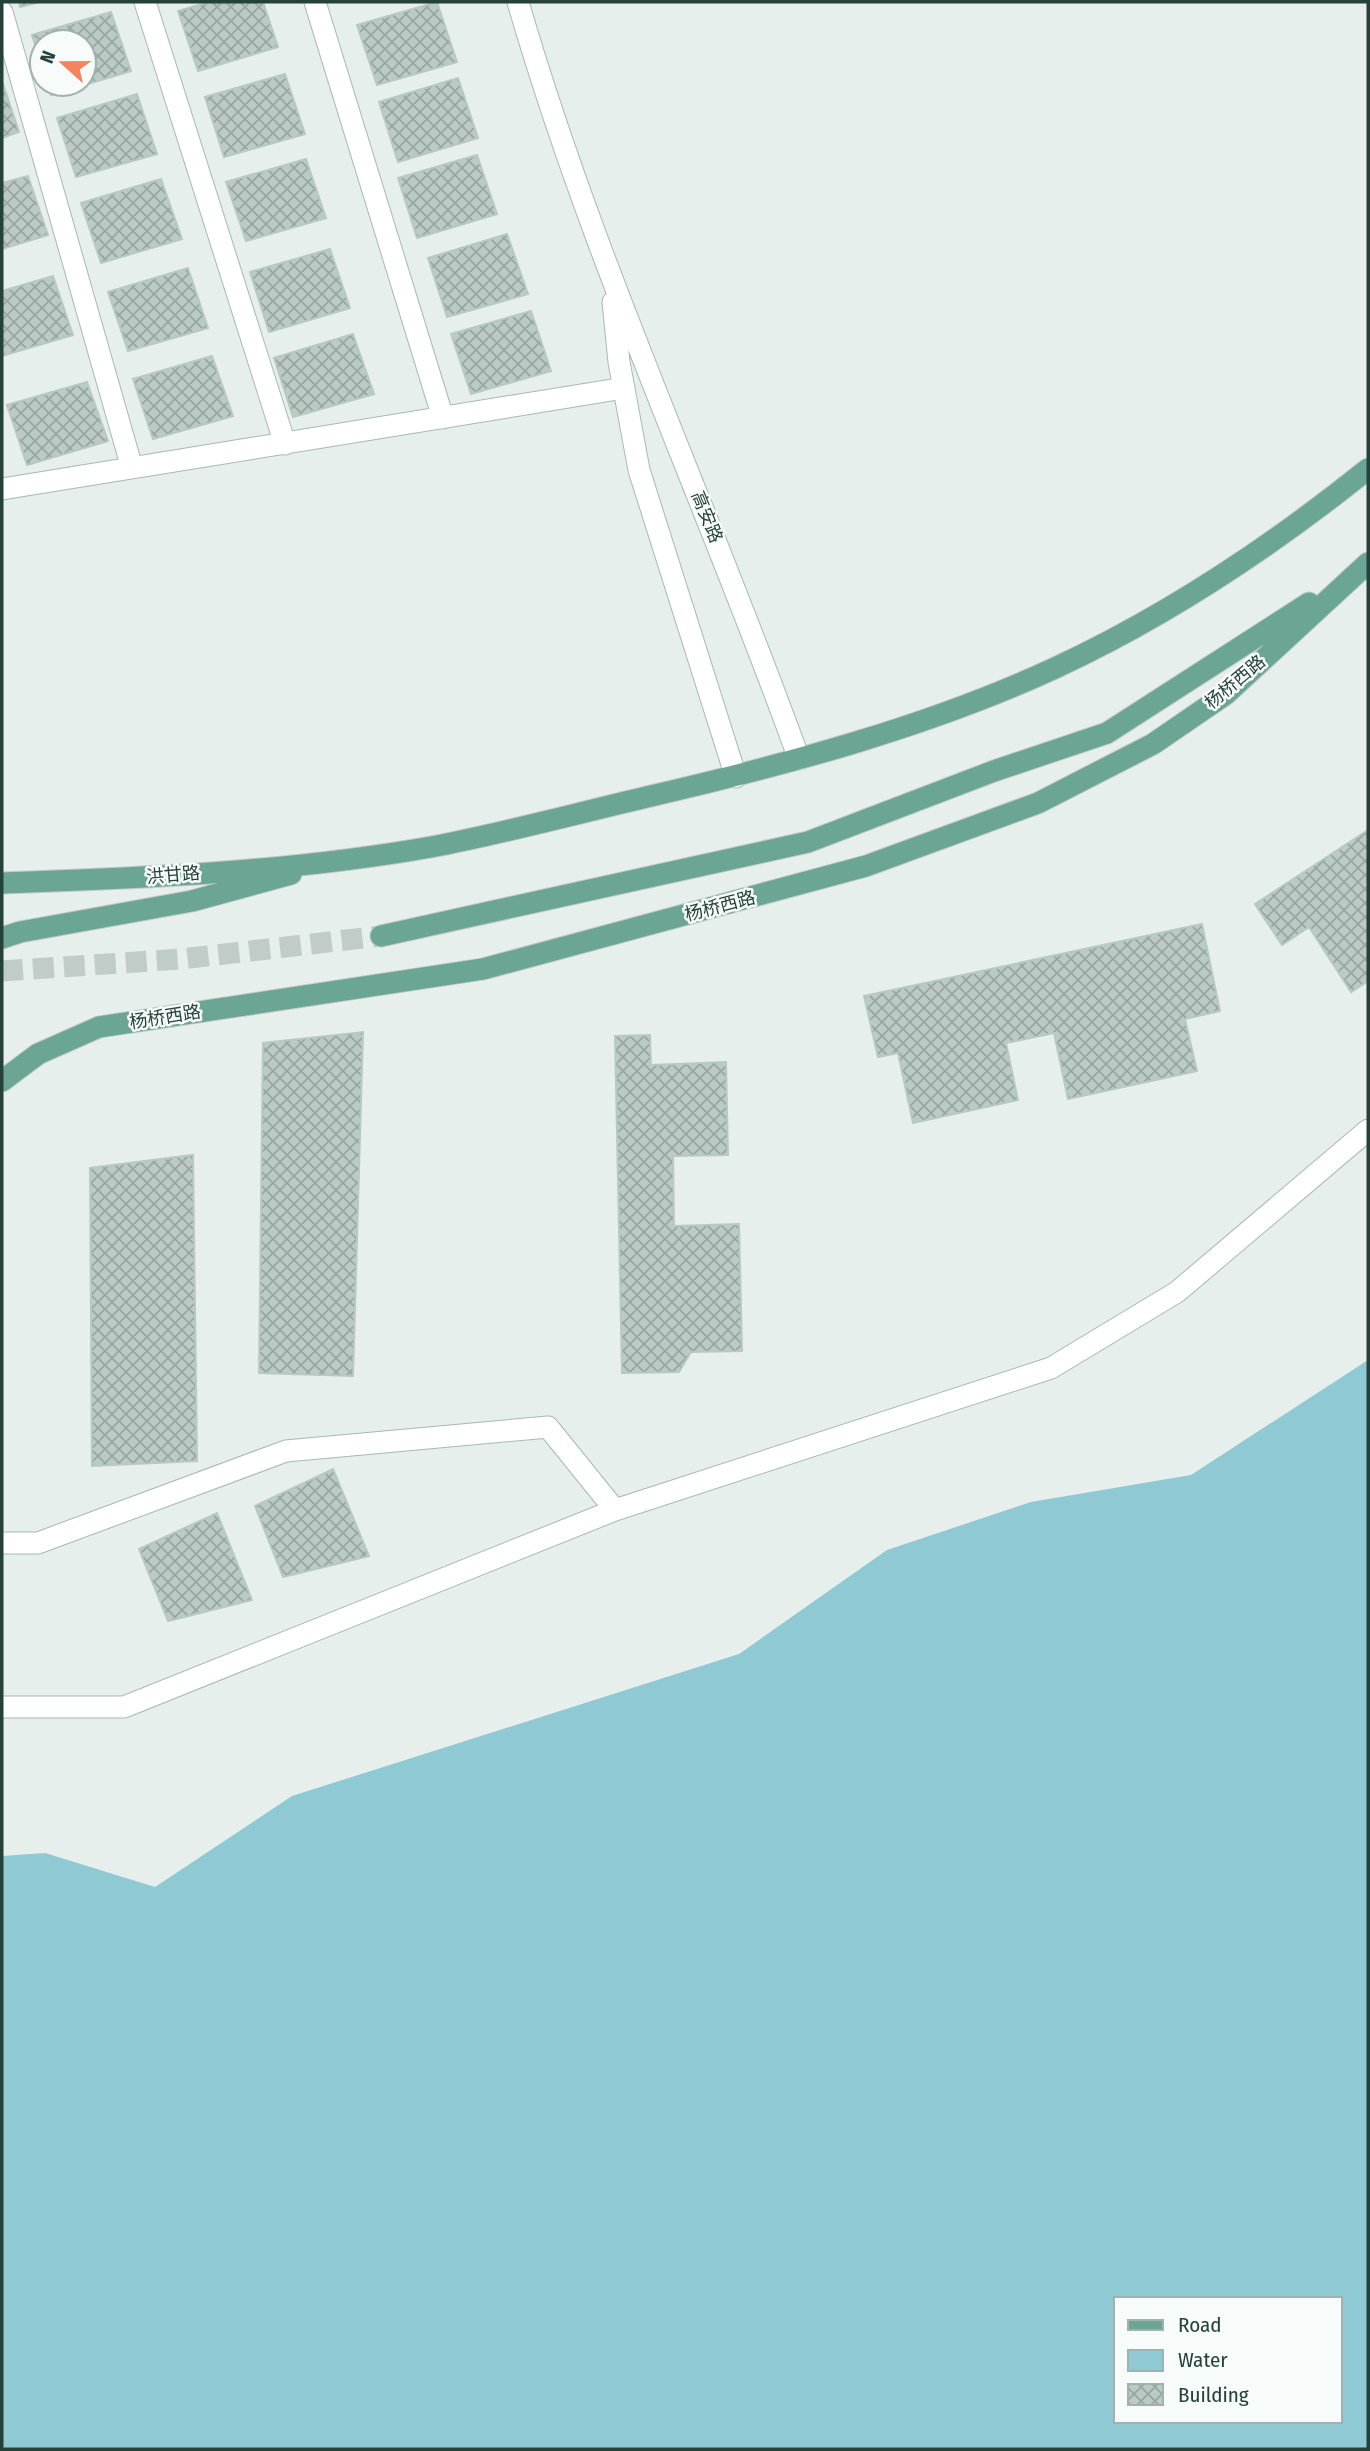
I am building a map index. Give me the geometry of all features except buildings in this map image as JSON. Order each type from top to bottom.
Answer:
[{"type":"main road","points":[[2,938],[192,901],[343,860],[432,846],[736,777],[799,760],[988,695],[1053,669],[1125,633],[1246,561],[1368,469]]},
{"type":"main road","points":[[381,936],[808,842],[994,771],[1107,733],[1360,569]]},
{"type":"main road","name":"杨桥西路","points":[[2,1081],[38,1054],[99,1027],[483,969],[866,866],[1038,803],[1153,744],[1226,694],[1360,569]]},
{"type":"main road","name":"洪甘路","points":[[2,883],[135,878],[343,860]]},
{"type":"street","points":[[145,2],[285,444]]},
{"type":"street","points":[[315,2],[443,418]]},
{"type":"street","name":"高安路","points":[[518,2],[542,84],[610,276],[744,608],[799,760]]},
{"type":"street","points":[[2,12],[132,468]]},
{"type":"street","name":"高安路","points":[[610,276],[624,388],[639,470],[736,777]]},
{"type":"street","points":[[2,488],[624,388]]},
{"type":"street","points":[[2,1707],[124,1707],[615,1510],[1051,1368],[1177,1292],[1368,1130]]},
{"type":"street","points":[[2,1543],[38,1543],[286,1451],[548,1427],[615,1510]]},
{"type":"water","points":[[1368,1360],[1368,2449],[2,2449],[2,1856],[45,1853],[155,1887],[292,1796],[739,1654],[887,1550],[1031,1502],[1191,1475]]},
{"type":"tunnel","points":[[2,971],[181,959],[381,936]]}]
